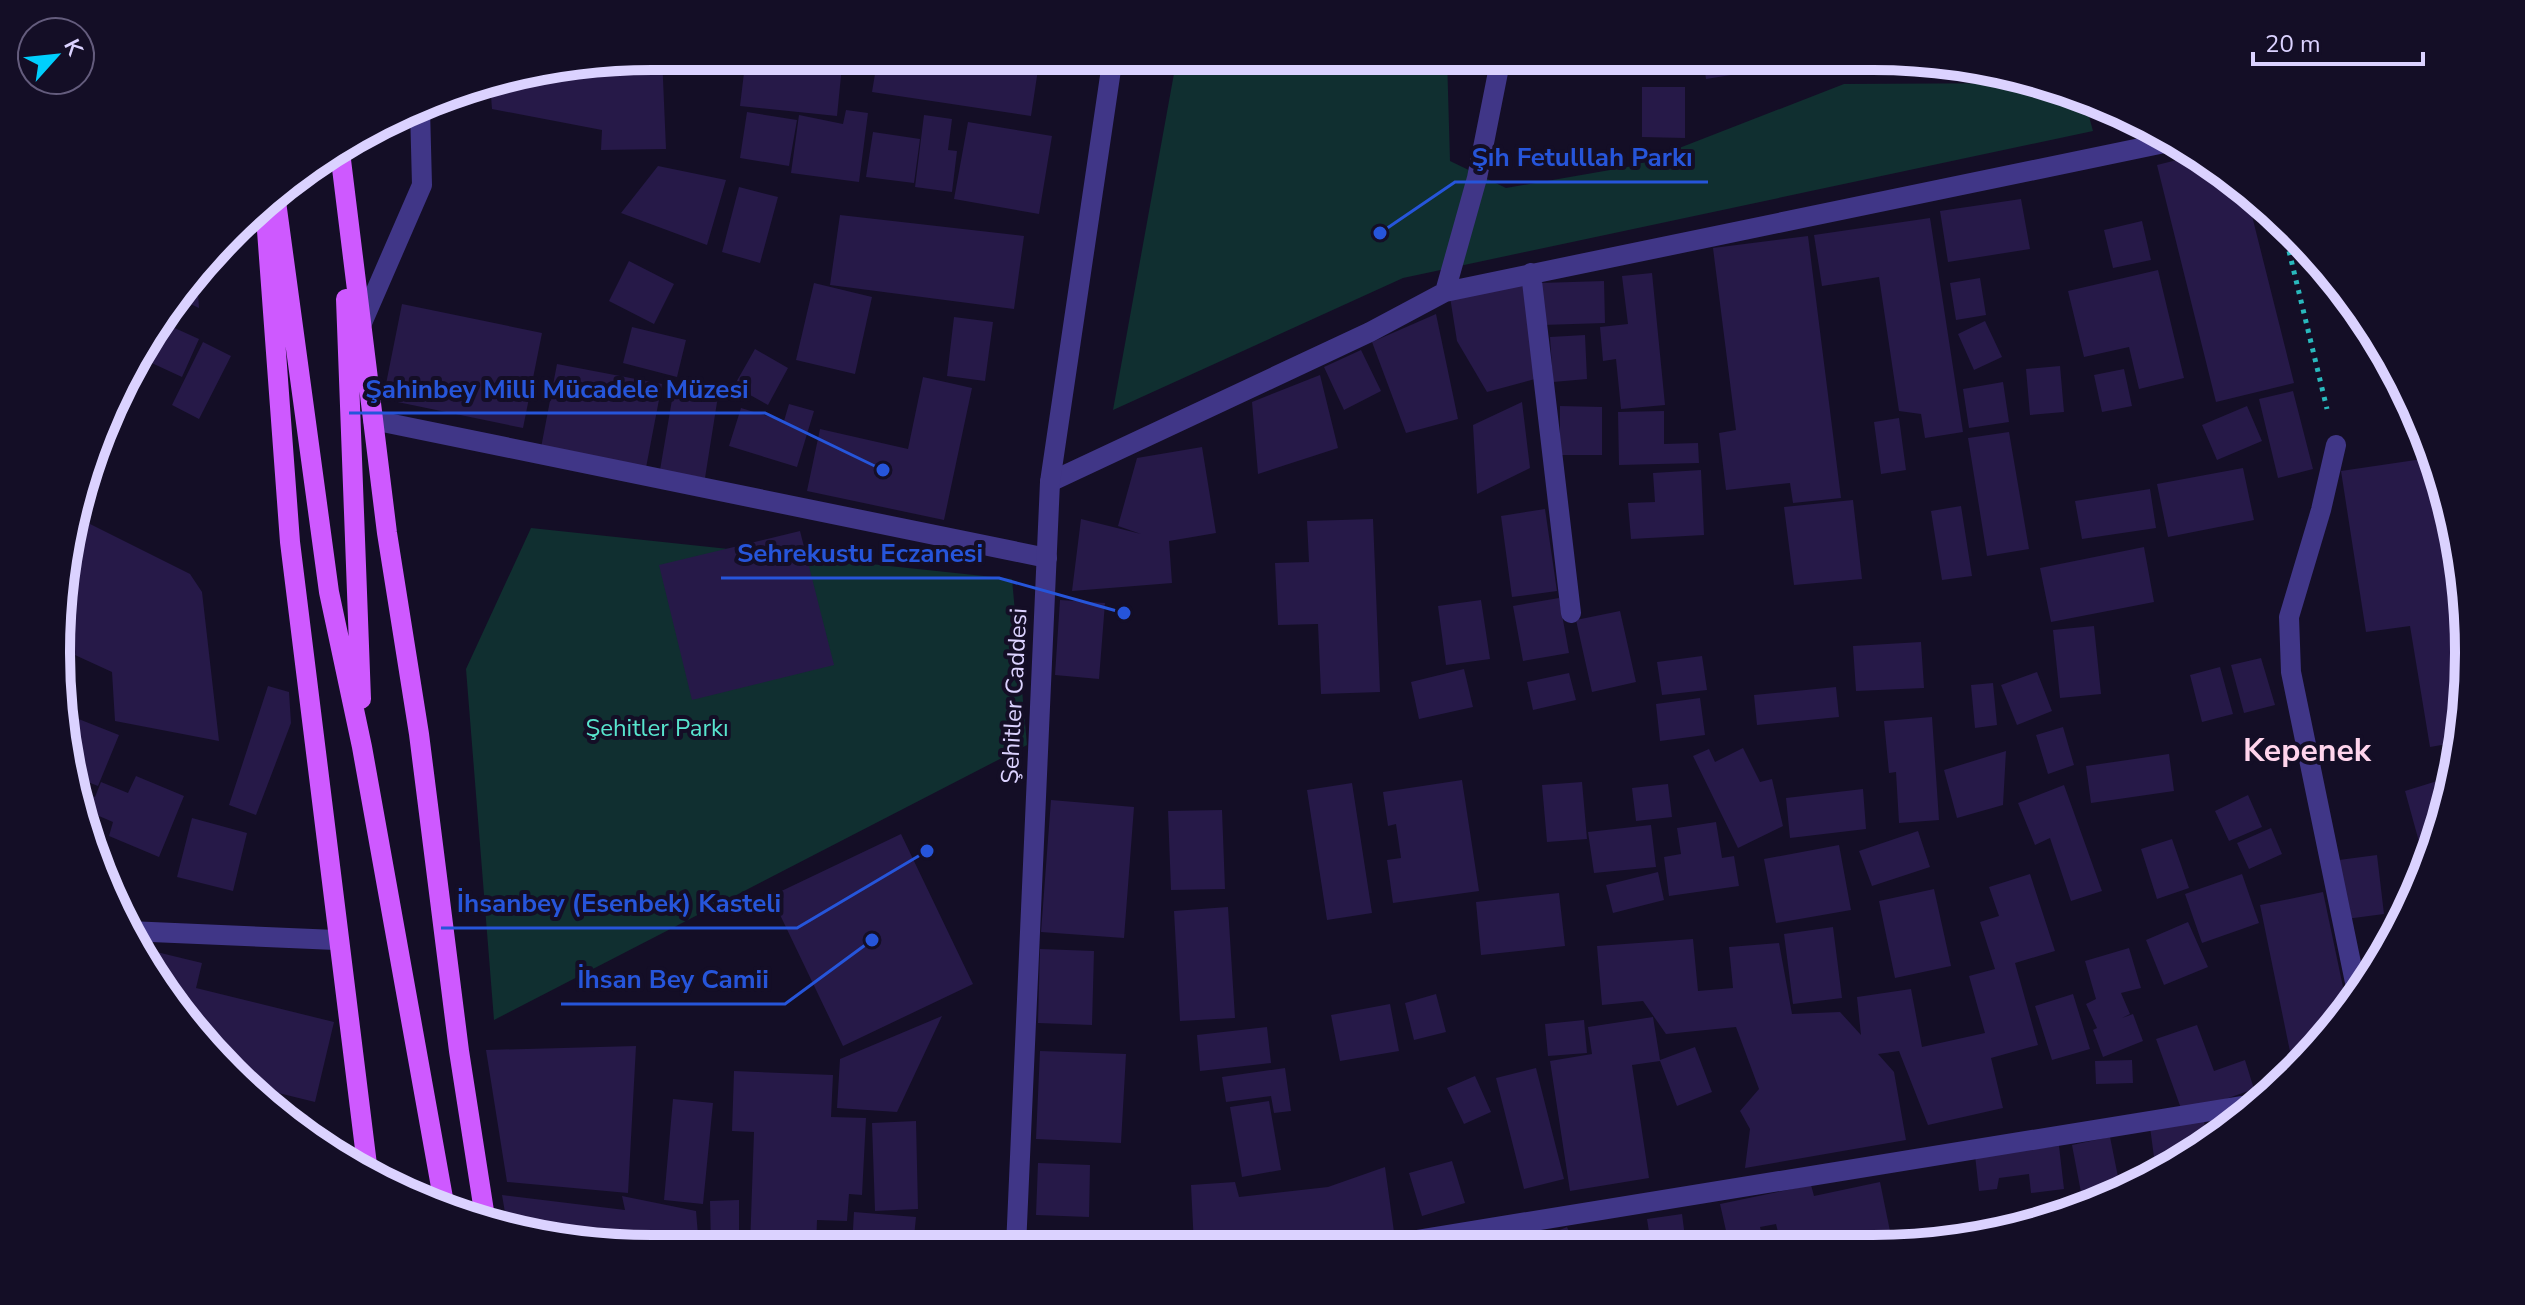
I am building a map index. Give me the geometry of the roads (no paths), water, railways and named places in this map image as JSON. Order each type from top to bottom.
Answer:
[{"type":"main road","points":[[339,161],[356,497],[362,747]]},
{"type":"main road","points":[[340,161],[459,1051],[484,1210]]},
{"type":"main road","points":[[277,208],[329,592],[362,747],[443,1196]]},
{"type":"main road","points":[[266,217],[290,542],[336,940],[366,1160]]},
{"type":"street","name":"Şehitler Caddesi","points":[[1017,1235],[1050,482],[1111,70]]},
{"type":"street","points":[[1445,292],[1477,178],[1498,70]]},
{"type":"street","points":[[362,323],[422,185],[420,118]]},
{"type":"street","points":[[1050,482],[1370,332],[1445,292],[2157,144]]},
{"type":"street","points":[[1531,273],[1571,613]]},
{"type":"street","points":[[373,420],[1047,558]]},
{"type":"street","points":[[2336,445],[2321,510],[2289,617],[2290,658],[2354,980]]},
{"type":"street","points":[[141,932],[336,940]]},
{"type":"street","points":[[1448,1235],[2237,1107]]},
{"type":"street","points":[[357,1155],[359,1117]]},
{"type":"place","name":"Şıh Fetulllah Parkı","points":[[1380,233]]},
{"type":"place","name":"Şahinbey Milli Mücadele Müzesi","points":[[883,470]]},
{"type":"place","name":"Sehrekustu Eczanesi","points":[[1124,613]]},
{"type":"place","name":"İhsanbey (Esenbek) Kasteli","points":[[927,851]]},
{"type":"place","name":"İhsan Bey Camii","points":[[872,940]]},
{"type":"district","name":"Kepenek","points":[[2307,750]]},
{"type":"park label","name":"Şehitler Parkı","points":[[657,728]]}]
